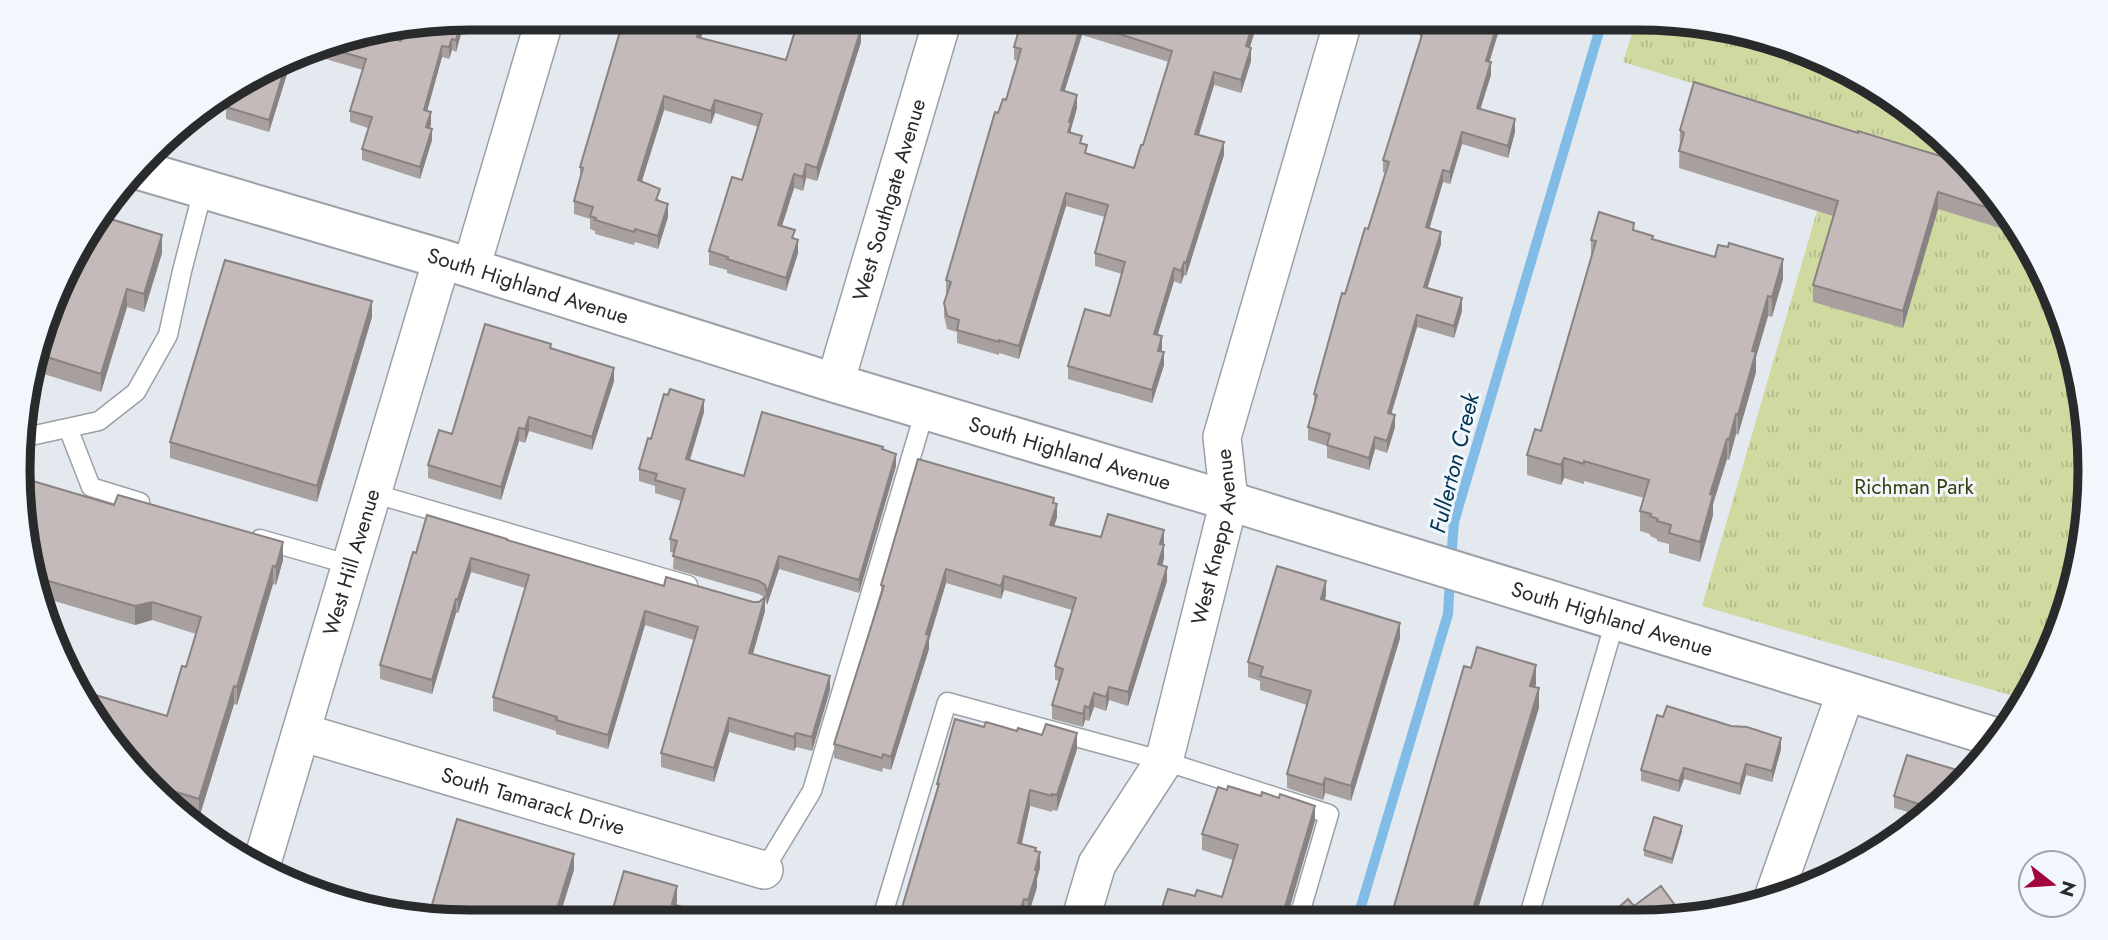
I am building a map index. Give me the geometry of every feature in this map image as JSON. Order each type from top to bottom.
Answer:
[{"type":"street","name":"West Hill Avenue","points":[[263,858],[372,493],[541,30]]},
{"type":"street","name":"West Southgate Avenue","points":[[835,383],[939,30]]},
{"type":"street","name":"West Knepp Avenue","points":[[1083,910],[1097,864],[1164,761],[1230,501],[1222,437],[1341,30]]},
{"type":"street","name":"South Highland Avenue","points":[[146,172],[457,263],[835,383],[1230,501],[1989,735]]},
{"type":"street","points":[[1777,888],[1846,692]]},
{"type":"street","name":"South Tamarack Drive","points":[[301,732],[764,870]]},
{"type":"lane","points":[[32,435],[99,421],[136,392],[168,335],[202,190]]},
{"type":"lane","points":[[764,870],[812,791],[925,410]]},
{"type":"lane","points":[[68,428],[91,487],[156,507]]},
{"type":"lane","points":[[372,493],[703,590]]},
{"type":"lane","points":[[247,535],[351,565]]},
{"type":"lane","points":[[1531,910],[1615,621]]},
{"type":"lane","points":[[884,910],[947,702],[1164,761],[1329,814],[1301,910]]},
{"type":"green space","name":"Richman Park","points":[[1633,30],[1638,30],[1724,38],[1806,63],[1883,104],[1928,139],[1969,180],[2004,225],[2033,275],[2055,328],[2070,384],[2078,470],[2074,527],[2063,584],[2045,638],[2015,696],[1702,606],[1841,129],[1623,62]]},
{"type":"building","points":[[459,30],[456,40],[452,39],[449,47],[442,46],[424,110],[431,112],[426,127],[432,129],[420,167],[362,149],[372,117],[350,111],[366,59],[337,50],[384,38],[401,41],[402,35]]},
{"type":"building","points":[[620,30],[699,30],[697,37],[786,60],[795,30],[861,30],[817,168],[806,164],[803,177],[794,174],[778,225],[795,230],[792,238],[798,240],[786,278],[709,251],[732,177],[742,180],[762,114],[715,100],[711,111],[664,96],[638,180],[660,189],[656,200],[668,204],[658,236],[635,229],[634,232],[590,216],[593,207],[574,201],[583,168],[580,167]]},
{"type":"building","points":[[1019,30],[1080,30],[1061,90],[1077,95],[1068,132],[1082,136],[1080,143],[1087,145],[1085,153],[1134,168],[1172,51],[1107,30],[1251,30],[1246,46],[1251,48],[1241,80],[1214,72],[1195,134],[1224,142],[1186,263],[1184,262],[1181,271],[1174,268],[1154,334],[1162,336],[1158,351],[1164,352],[1152,390],[1068,366],[1085,309],[1110,316],[1125,262],[1095,253],[1108,205],[1066,193],[1019,346],[957,330],[959,320],[947,316],[944,303],[951,282],[946,280],[995,112],[998,113],[1003,99],[1006,100],[1021,49],[1014,47]]},
{"type":"building","points":[[1421,30],[1495,30],[1486,61],[1491,62],[1477,108],[1515,119],[1508,146],[1462,132],[1450,172],[1443,170],[1426,227],[1441,232],[1424,287],[1462,298],[1454,326],[1417,315],[1388,413],[1395,415],[1387,441],[1375,437],[1369,458],[1327,445],[1330,434],[1308,427],[1317,395],[1314,394],[1342,293],[1345,294],[1389,162],[1383,160],[1422,35]]},
{"type":"building","points":[[284,71],[269,120],[226,107],[227,103]]},
{"type":"building","points":[[1694,82],[1948,158],[1992,209],[1938,192],[1903,311],[1813,285],[1838,201],[1679,151],[1684,133],[1680,130]]},
{"type":"building","points":[[1599,212],[1634,223],[1633,230],[1653,236],[1652,239],[1715,257],[1718,245],[1728,247],[1729,243],[1783,259],[1772,297],[1768,296],[1752,351],[1756,352],[1738,415],[1736,414],[1729,440],[1727,439],[1710,494],[1713,495],[1700,542],[1669,533],[1671,525],[1657,521],[1651,514],[1640,511],[1649,480],[1584,461],[1584,464],[1564,458],[1561,465],[1527,455],[1535,429],[1541,431],[1596,241],[1591,240]]},
{"type":"building","points":[[109,218],[162,235],[144,294],[127,289],[101,374],[45,356],[53,328],[75,275]]},
{"type":"building","points":[[225,260],[372,301],[317,486],[170,442]]},
{"type":"building","points":[[485,324],[551,344],[550,348],[614,368],[592,437],[529,417],[525,429],[519,428],[501,487],[428,465],[439,430],[452,434]]},
{"type":"building","points":[[670,389],[704,400],[686,459],[744,476],[762,412],[883,447],[882,449],[896,454],[859,580],[779,556],[767,593],[765,585],[759,581],[673,556],[677,541],[670,539],[685,489],[655,480],[657,474],[639,469],[664,394],[668,395]]},
{"type":"building","points":[[918,459],[1054,498],[1053,503],[1057,504],[1050,525],[1101,537],[1108,514],[1164,530],[1160,544],[1164,545],[1158,564],[1167,567],[1128,692],[1109,687],[1106,697],[1094,693],[1089,708],[1085,706],[1083,714],[1052,705],[1063,669],[1055,666],[1076,598],[1004,576],[1001,586],[946,569],[926,634],[929,635],[891,757],[883,754],[882,758],[834,744],[884,586],[881,585]]},
{"type":"building","points":[[30,480],[114,505],[118,495],[283,542],[199,799],[168,789],[159,781],[121,738],[91,694],[167,716],[201,617],[152,602],[135,606],[44,580],[34,527]]},
{"type":"building","points":[[427,515],[664,586],[666,577],[753,602],[759,602],[765,597],[749,653],[830,676],[812,737],[796,733],[794,737],[729,718],[714,768],[661,753],[698,627],[645,611],[608,735],[493,697],[529,575],[471,558],[432,680],[380,665],[413,552],[416,553]]},
{"type":"building","points":[[1277,566],[1326,581],[1321,599],[1400,623],[1351,786],[1325,778],[1323,785],[1287,774],[1311,691],[1260,676],[1263,667],[1248,662]]},
{"type":"building","points":[[1477,647],[1536,665],[1530,686],[1539,688],[1473,910],[1393,910],[1464,666],[1471,668]]},
{"type":"building","points":[[1667,706],[1781,738],[1772,771],[1746,764],[1740,784],[1684,768],[1679,781],[1641,770],[1657,715],[1663,717]]},
{"type":"building","points":[[955,719],[984,727],[986,722],[1042,735],[1046,724],[1077,733],[1057,795],[1030,790],[1018,843],[1036,848],[1035,851],[1040,852],[1028,900],[1024,899],[1020,910],[901,910]]},
{"type":"building","points":[[1907,755],[1959,771],[1923,805],[1894,796]]},
{"type":"building","points":[[1228,786],[1261,796],[1262,792],[1279,798],[1280,794],[1315,806],[1284,910],[1161,910],[1168,889],[1195,896],[1197,890],[1222,897],[1238,845],[1202,834],[1218,787],[1227,790]]},
{"type":"building","points":[[1654,817],[1682,826],[1672,859],[1644,850]]},
{"type":"building","points":[[457,819],[574,854],[557,910],[431,908]]},
{"type":"building","points":[[624,871],[677,886],[672,904],[693,910],[613,910]]},
{"type":"building","points":[[1661,886],[1677,908],[1616,910],[1628,899],[1634,906]]},
{"type":"waterway","name":"Fullerton Creek","points":[[1451,561],[1454,522],[1599,30]]},
{"type":"waterway","name":"Fullerton Creek","points":[[1360,910],[1448,614],[1450,576]]}]
